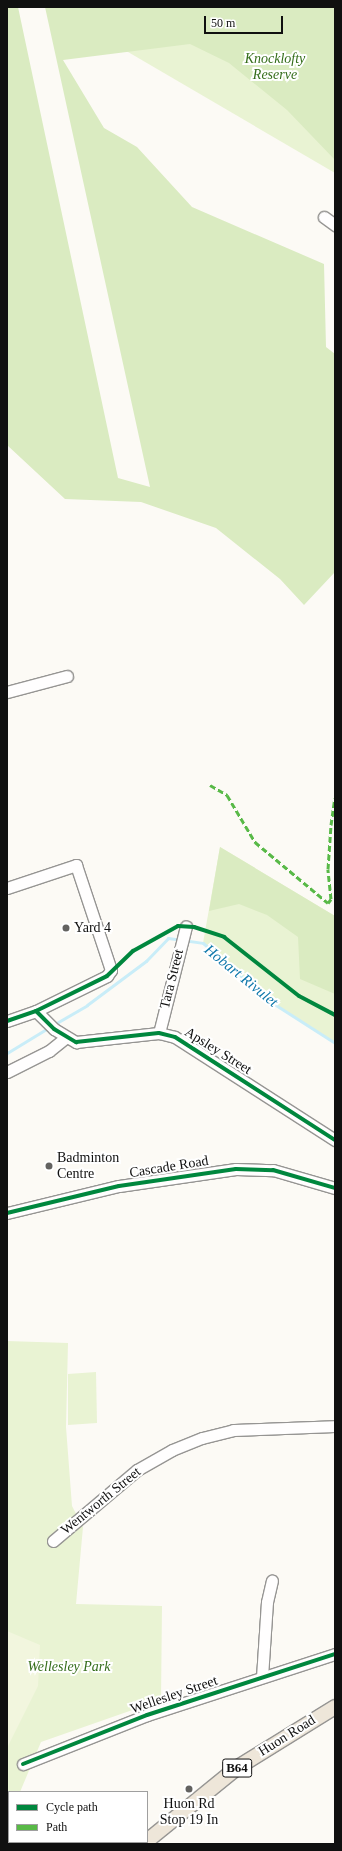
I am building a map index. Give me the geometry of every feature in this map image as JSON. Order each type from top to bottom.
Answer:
[{"type":"main road","name":"Huon Road","points":[[148,1840],[238,1767],[335,1707]]},
{"type":"street","points":[[324,217],[335,225]]},
{"type":"street","points":[[7,692],[51,683],[66,676]]},
{"type":"street","points":[[7,888],[76,865],[110,973],[36,1011],[7,1021]]},
{"type":"street","name":"Tara Street","points":[[159,1033],[185,930]]},
{"type":"street","name":"Apsley Street","points":[[36,1011],[54,1029],[66,1037],[87,1042],[159,1033],[175,1038],[335,1140]]},
{"type":"street","points":[[7,1072],[49,1051],[66,1037]]},
{"type":"street","name":"Cascade Road","points":[[7,1213],[126,1185],[236,1169],[273,1170],[335,1188]]},
{"type":"street","name":"Wentworth Street","points":[[53,1541],[137,1470],[178,1448],[202,1438],[234,1430],[335,1426]]},
{"type":"street","points":[[262,1677],[267,1602],[272,1581]]},
{"type":"street","name":"Wellesley Street","points":[[23,1764],[147,1715],[335,1654]]},
{"type":"green space","points":[[7,7],[18,7],[118,478],[150,487],[45,7],[335,7],[335,160],[287,110],[229,63],[190,44],[63,60],[104,128],[137,147],[192,207],[324,264],[326,347],[335,354],[335,572],[304,605],[280,579],[216,528],[141,502],[65,499],[7,445]]},
{"type":"green space","name":"Knocklofty Reserve","points":[[51,7],[335,7],[335,173]]},
{"type":"green space","points":[[220,847],[335,916],[335,1043],[271,1002],[203,943]]},
{"type":"green space","points":[[220,847],[335,916],[335,994],[300,979],[298,937],[267,915],[239,904],[209,911]]},
{"type":"green space","name":"Wellesley Park","points":[[7,1341],[68,1343],[66,1427],[72,1506],[83,1527],[76,1604],[162,1606],[161,1700],[41,1742],[20,1791],[8,1791],[7,1836]]},
{"type":"green space","points":[[96,1372],[97,1423],[68,1425],[68,1374]]},
{"type":"green space","name":"Wellesley Park","points":[[7,1631],[40,1645],[38,1686],[7,1748]]},
{"type":"waterway","name":"Hobart Rivulet","points":[[53,1025],[87,1005],[146,961],[168,938],[203,943],[271,1002],[335,1043]]},
{"type":"waterway","name":"Hobart Rivulet","points":[[7,1053],[48,1028]]},
{"type":"marked path","points":[[210,785],[227,795],[255,842],[328,903],[331,899],[328,869],[331,825],[335,798]]},
{"type":"cycle path","points":[[7,1021],[36,1011],[107,976],[133,951],[178,926],[194,927],[224,937],[299,996],[335,1015]]},
{"type":"cycle path","points":[[36,1011],[54,1029],[76,1042],[159,1033],[175,1037],[335,1140]]},
{"type":"cycle path","points":[[7,1213],[119,1186],[236,1169],[273,1170],[335,1188]]},
{"type":"cycle path","points":[[23,1764],[147,1715],[335,1654]]},
{"type":"place","name":"Yard 4","points":[[66,928]]},
{"type":"place","name":"Badminton Centre","points":[[49,1166]]},
{"type":"place","name":"Huon Rd Stop 19 In","points":[[189,1789]]}]
